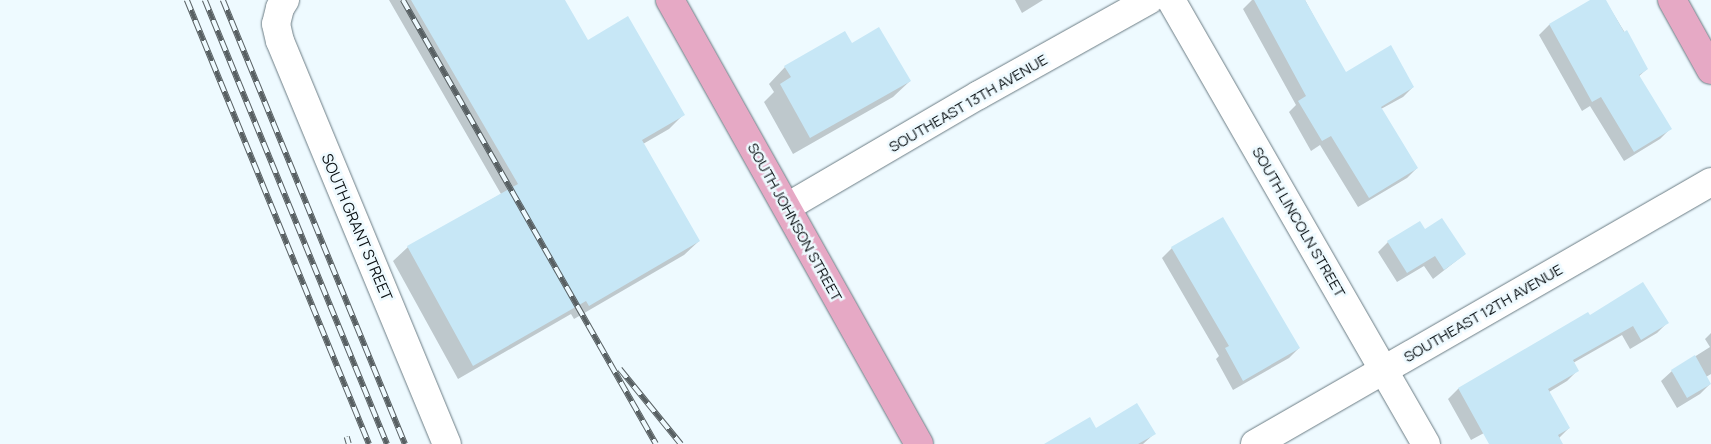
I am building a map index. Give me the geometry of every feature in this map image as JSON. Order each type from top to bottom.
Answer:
[{"type":"main road","name":"SOUTH JOHNSON STREET","points":[[670,0],[919,444]]},
{"type":"main road","points":[[1672,0],[1711,70]]},
{"type":"street","name":"SOUTHEAST 13TH AVENUE","points":[[787,207],[979,95],[1149,0]]},
{"type":"street","name":"SOUTH LINCOLN STREET","points":[[1171,0],[1426,444]]},
{"type":"street","name":"SOUTH GRANT STREET","points":[[282,4],[276,24],[280,42],[447,444]]},
{"type":"street","name":"SOUTHEAST 12TH AVENUE","points":[[1255,444],[1711,182]]},
{"type":"building","points":[[411,0],[565,0],[588,40],[628,16],[685,115],[642,140],[700,241],[589,306],[586,301],[473,366],[407,246],[518,184]]},
{"type":"building","points":[[1254,0],[1305,0],[1346,72],[1391,45],[1414,87],[1381,107],[1418,168],[1369,198],[1331,136],[1322,141],[1298,101],[1306,96]]},
{"type":"building","points":[[1590,0],[1606,0],[1624,32],[1627,30],[1648,69],[1639,75],[1672,129],[1634,152],[1601,97],[1592,102],[1549,24]]},
{"type":"building","points":[[879,27],[911,81],[810,138],[780,84],[791,77],[784,66],[845,31],[852,43]]},
{"type":"building","points":[[1223,217],[1300,348],[1243,381],[1225,348],[1229,346],[1171,247]]},
{"type":"building","points":[[1442,218],[1466,254],[1444,270],[1435,256],[1407,273],[1387,241],[1420,221],[1425,229]]},
{"type":"building","points":[[1643,282],[1669,323],[1641,340],[1633,326],[1573,360],[1579,371],[1548,389],[1570,428],[1558,435],[1563,444],[1489,444],[1458,388],[1588,312],[1590,315]]},
{"type":"building","points":[[1695,355],[1711,384],[1687,398],[1671,370]]},
{"type":"building","points":[[1137,403],[1156,434],[1138,444],[1044,444],[1090,417],[1096,428]]},
{"type":"railway","points":[[187,0],[369,444]]},
{"type":"railway","points":[[205,0],[387,444]]},
{"type":"railway","points":[[223,0],[405,444]]},
{"type":"railway","points":[[403,0],[656,444]]},
{"type":"railway","points":[[620,369],[681,444]]},
{"type":"railway","points":[[347,437],[349,444]]}]
